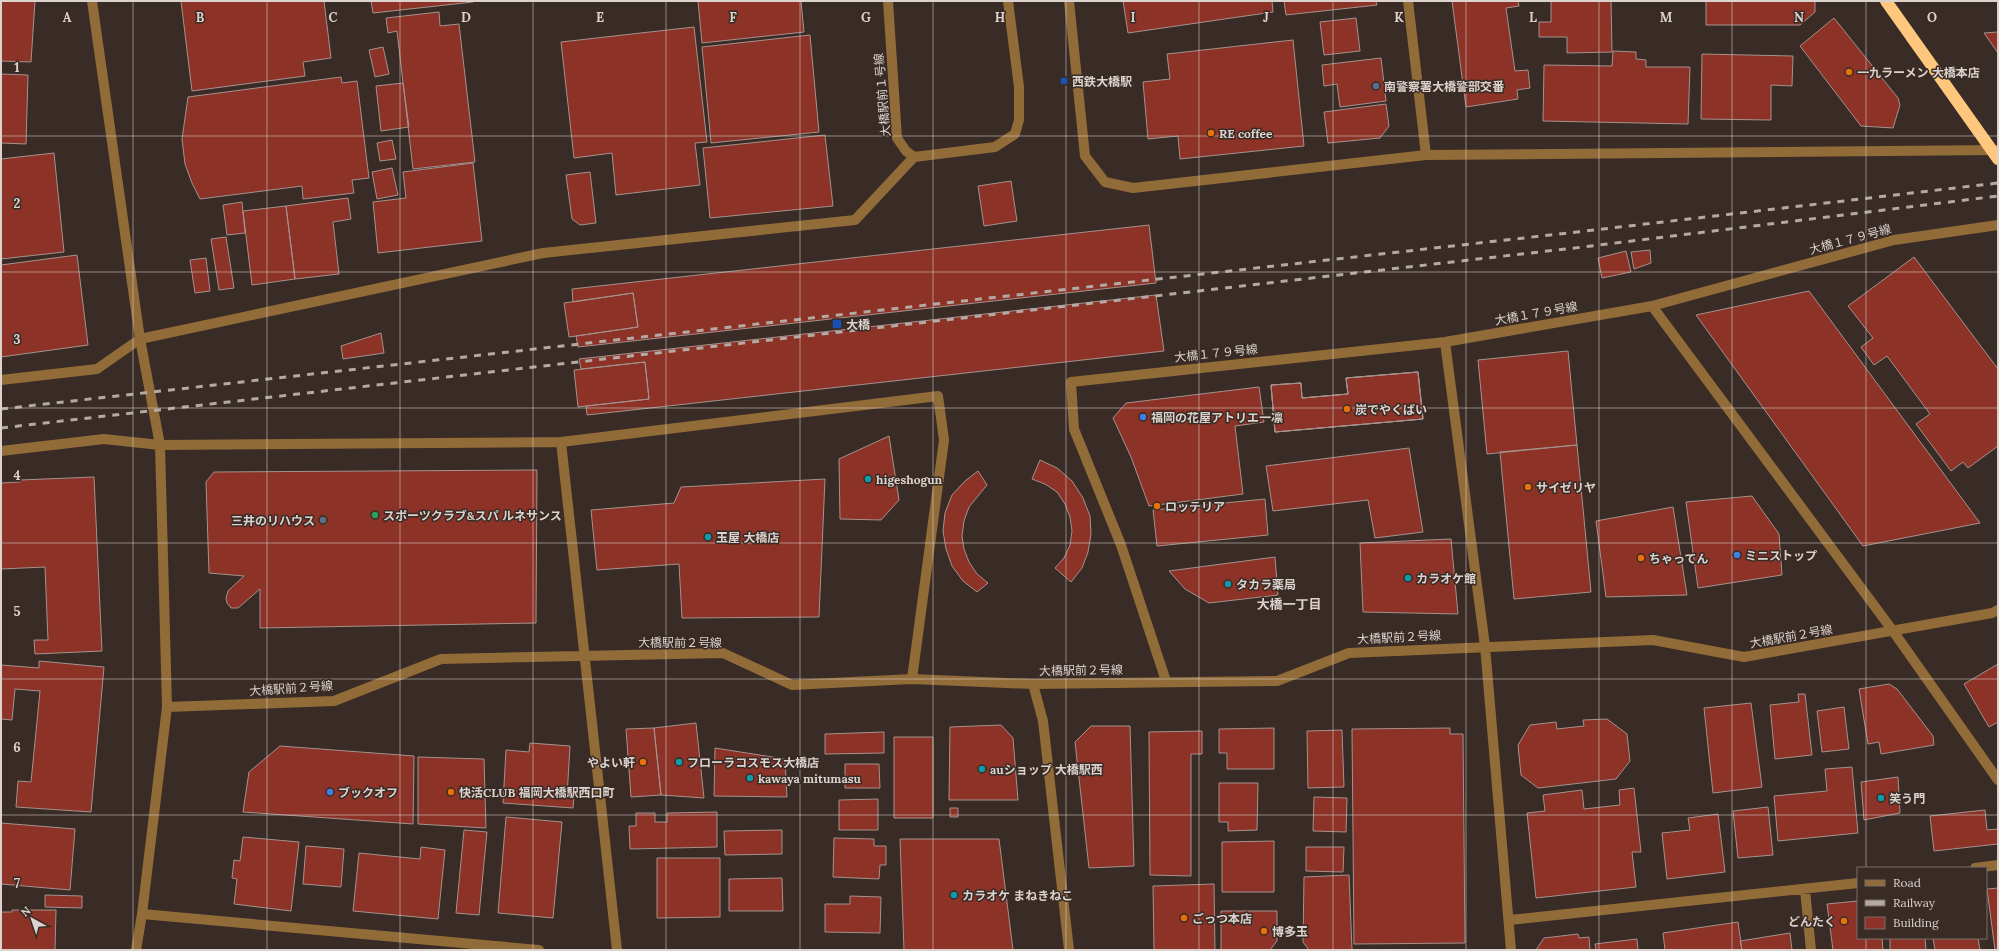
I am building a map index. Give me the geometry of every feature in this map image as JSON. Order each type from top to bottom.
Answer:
[{"type":"highway","points":[[1886,1],[1996,153]]},
{"type":"street","points":[[92,1],[140,339],[160,445],[167,707],[142,914],[136,950]]},
{"type":"street","name":"大橋駅前１号線","points":[[888,1],[897,138],[906,151],[914,157]]},
{"type":"street","points":[[1,380],[97,369],[140,339],[543,253],[855,220],[914,157],[995,148],[1015,134],[1020,120],[1019,87],[1008,1]]},
{"type":"street","points":[[1069,1],[1085,156],[1106,182],[1133,188],[1426,155],[1996,153]]},
{"type":"street","points":[[1408,1],[1426,155]]},
{"type":"street","name":"大橋１７９号線","points":[[1166,681],[1121,545],[1074,429],[1071,382],[1445,342],[1652,306],[1894,240],[1998,226]]},
{"type":"street","points":[[1652,306],[1893,631],[1998,780]]},
{"type":"street","points":[[1445,342],[1485,646],[1512,950]]},
{"type":"street","points":[[1,451],[104,439],[160,445],[561,442],[938,396],[944,440],[912,679]]},
{"type":"street","points":[[561,442],[617,950]]},
{"type":"street","name":"大橋駅前２号線","points":[[167,707],[334,701],[441,659],[723,653],[792,685],[912,679],[1034,684],[1166,681],[1277,681],[1349,653],[1652,640],[1744,657],[1992,613],[1998,610]]},
{"type":"street","points":[[1034,684],[1043,721],[1068,950]]},
{"type":"street","points":[[1983,867],[1998,865]]},
{"type":"street","points":[[1510,920],[1805,890],[1857,883]]},
{"type":"street","points":[[1805,890],[1811,950]]},
{"type":"street","points":[[142,914],[539,950]]},
{"type":"building","points":[[1,1],[35,1],[31,62],[1,61]]},
{"type":"building","points":[[181,1],[324,1],[331,58],[303,62],[305,76],[192,91]]},
{"type":"building","points":[[371,1],[473,1],[473,2],[373,13]]},
{"type":"building","points":[[698,1],[801,1],[804,32],[702,43]]},
{"type":"building","points":[[1123,1],[1272,1],[1273,12],[1128,33]]},
{"type":"building","points":[[1284,1],[1376,1],[1377,5],[1286,15]]},
{"type":"building","points":[[1452,1],[1518,1],[1519,6],[1506,8],[1515,71],[1528,70],[1530,88],[1517,90],[1518,99],[1466,107]]},
{"type":"building","points":[[1551,1],[1611,1],[1612,52],[1567,53],[1567,37],[1539,37],[1539,22],[1551,22]]},
{"type":"building","points":[[1706,1],[1815,1],[1815,12],[1800,25],[1706,25]]},
{"type":"building","points":[[439,12],[440,26],[459,24],[475,162],[413,169],[397,31],[388,33],[386,18]]},
{"type":"building","points":[[1356,18],[1360,51],[1324,55],[1320,22]]},
{"type":"building","name":"一九ラーメン 大橋本店","points":[[1834,18],[1898,98],[1900,105],[1893,128],[1861,126],[1800,46]]},
{"type":"building","points":[[694,27],[707,142],[695,143],[700,185],[616,195],[612,153],[574,158],[561,42]]},
{"type":"building","points":[[1998,32],[1998,53],[1984,33]]},
{"type":"building","points":[[810,35],[819,132],[711,143],[702,47]]},
{"type":"building","points":[[1293,40],[1304,146],[1180,159],[1178,136],[1148,139],[1143,82],[1170,79],[1167,54]]},
{"type":"building","points":[[383,47],[389,74],[375,77],[369,50]]},
{"type":"building","points":[[1613,51],[1636,52],[1636,59],[1646,60],[1646,67],[1690,67],[1688,124],[1543,121],[1544,65],[1612,66]]},
{"type":"building","points":[[1702,54],[1793,56],[1792,86],[1771,85],[1771,120],[1701,119]]},
{"type":"building","points":[[1381,58],[1386,101],[1340,107],[1337,84],[1324,86],[1322,65]]},
{"type":"building","points":[[1,74],[28,75],[26,144],[1,143]]},
{"type":"building","points":[[341,77],[342,83],[357,81],[369,178],[352,180],[354,193],[303,199],[302,186],[200,199],[185,164],[182,139],[188,97]]},
{"type":"building","points":[[403,83],[409,127],[381,131],[376,86]]},
{"type":"building","points":[[1386,104],[1389,126],[1380,138],[1328,143],[1324,112]]},
{"type":"building","points":[[825,135],[833,206],[710,218],[703,148]]},
{"type":"building","points":[[392,140],[396,159],[380,161],[377,143]]},
{"type":"building","points":[[54,153],[64,252],[1,259],[1,159]]},
{"type":"building","points":[[473,163],[482,241],[378,253],[373,202],[406,198],[403,172]]},
{"type":"building","points":[[392,168],[398,195],[377,199],[372,172]]},
{"type":"building","points":[[590,172],[596,223],[580,225],[572,219],[566,175]]},
{"type":"building","points":[[1011,181],[1017,221],[984,226],[978,186]]},
{"type":"building","points":[[348,198],[351,219],[333,222],[339,274],[295,279],[286,206]]},
{"type":"building","points":[[242,202],[245,233],[227,235],[223,205]]},
{"type":"building","points":[[286,206],[295,279],[252,285],[243,211]]},
{"type":"building","points":[[1149,225],[1156,283],[578,347],[576,336],[638,327],[633,293],[573,302],[572,289]]},
{"type":"building","points":[[226,237],[234,288],[219,290],[211,239]]},
{"type":"building","points":[[1650,250],[1651,263],[1634,269],[1631,252]]},
{"type":"building","points":[[1626,251],[1631,272],[1602,278],[1598,258]]},
{"type":"building","points":[[77,255],[88,345],[1,357],[1,265]]},
{"type":"building","points":[[1914,257],[1998,369],[1998,446],[1968,468],[1963,462],[1951,471],[1916,424],[1930,414],[1887,356],[1874,365],[1861,347],[1873,338],[1848,306]]},
{"type":"building","points":[[206,258],[210,291],[195,293],[190,260]]},
{"type":"building","points":[[1809,291],[1980,523],[1863,546],[1696,315]]},
{"type":"building","points":[[633,293],[638,327],[569,337],[564,303]]},
{"type":"building","points":[[1156,295],[1164,351],[587,415],[586,406],[649,399],[645,362],[581,369],[579,359]]},
{"type":"building","points":[[381,333],[384,353],[343,359],[341,346]]},
{"type":"building","points":[[1568,351],[1577,445],[1487,454],[1478,360]]},
{"type":"building","points":[[645,362],[649,399],[578,407],[574,370]]},
{"type":"building","name":"炭でやくばい","points":[[1418,372],[1423,419],[1275,432],[1271,385],[1301,383],[1302,398],[1348,394],[1346,378]]},
{"type":"building","name":"炭でやくばい","points":[[1418,372],[1423,419],[1275,432],[1271,385],[1301,383],[1302,398],[1348,394],[1346,378]]},
{"type":"building","name":"炭でやくばい","points":[[1418,372],[1423,419],[1275,432],[1271,385],[1301,383],[1302,398],[1348,394],[1346,378]]},
{"type":"building","points":[[1259,387],[1264,422],[1235,426],[1243,494],[1149,506],[1131,457],[1113,418],[1126,403]]},
{"type":"building","name":"higeshogun","points":[[889,436],[899,500],[881,520],[840,519],[839,459]]},
{"type":"building","points":[[1577,445],[1591,592],[1514,599],[1500,452]]},
{"type":"building","points":[[1409,448],[1423,532],[1375,538],[1368,500],[1273,511],[1266,466]]},
{"type":"building","points":[[1040,460],[1057,468],[1072,481],[1083,498],[1090,516],[1091,534],[1088,552],[1082,568],[1071,582],[1055,568],[1064,558],[1070,545],[1072,531],[1070,517],[1065,504],[1057,492],[1045,484],[1032,479]]},
{"type":"building","points":[[537,470],[536,623],[260,628],[260,589],[238,608],[231,608],[227,603],[226,598],[228,591],[244,576],[209,573],[206,482],[214,472]]},
{"type":"building","points":[[978,471],[987,485],[969,507],[964,521],[962,536],[964,549],[969,562],[977,574],[988,583],[977,592],[963,581],[952,566],[946,549],[943,531],[945,513],[952,495],[965,481]]},
{"type":"building","points":[[94,477],[102,651],[35,654],[34,640],[48,640],[45,567],[1,569],[1,483],[20,482],[20,480]]},
{"type":"building","name":"玉屋 大橋店","points":[[825,479],[819,617],[682,618],[679,564],[597,570],[591,510],[674,503],[681,487]]},
{"type":"building","name":"ミニストップ","points":[[1752,496],[1779,534],[1782,575],[1698,588],[1686,502]]},
{"type":"building","points":[[1265,499],[1268,535],[1157,546],[1153,510]]},
{"type":"building","name":"ちゃってん","points":[[1673,507],[1687,595],[1606,597],[1596,521]]},
{"type":"building","name":"カラオケ館","points":[[1451,539],[1458,614],[1363,612],[1360,543]]},
{"type":"building","name":"タカラ薬局","points":[[1275,557],[1278,595],[1209,603],[1185,589],[1169,571]]},
{"type":"building","points":[[39,661],[104,667],[91,812],[16,807],[18,781],[31,782],[40,691],[15,689],[12,720],[1,719],[1,665],[39,668]]},
{"type":"building","points":[[1998,664],[1998,722],[1989,727],[1964,684]]},
{"type":"building","points":[[1889,684],[1897,689],[1933,736],[1934,745],[1881,754],[1879,742],[1868,744],[1859,689]]},
{"type":"building","points":[[1798,694],[1805,694],[1812,755],[1775,759],[1770,705],[1799,702]]},
{"type":"building","points":[[1751,703],[1762,787],[1713,793],[1704,708]]},
{"type":"building","points":[[1844,707],[1849,749],[1822,752],[1817,711]]},
{"type":"building","points":[[1607,719],[1627,734],[1630,761],[1616,779],[1538,788],[1521,775],[1518,745],[1530,725],[1556,722],[1557,729],[1584,726],[1583,720]]},
{"type":"building","name":"フローラコスモス大橋店","points":[[696,723],[704,798],[661,795],[654,728]]},
{"type":"building","name":"auショップ 大橋駅西","points":[[1001,725],[1013,738],[1018,800],[949,800],[950,727]]},
{"type":"building","points":[[1091,726],[1130,726],[1134,866],[1089,868],[1075,742]]},
{"type":"building","name":"やよい軒","points":[[654,728],[661,795],[631,797],[626,729]]},
{"type":"building","points":[[1274,728],[1274,769],[1227,769],[1227,753],[1219,753],[1219,729]]},
{"type":"building","points":[[1450,728],[1450,734],[1463,734],[1465,943],[1354,944],[1352,729]]},
{"type":"building","points":[[1342,730],[1344,787],[1308,788],[1307,731]]},
{"type":"building","points":[[1202,731],[1202,754],[1191,754],[1191,876],[1150,875],[1149,732]]},
{"type":"building","points":[[884,732],[884,753],[825,754],[825,734]]},
{"type":"building","points":[[894,737],[933,737],[933,818],[894,818]]},
{"type":"building","points":[[530,743],[570,746],[567,797],[574,797],[573,808],[503,803],[506,750],[529,752]]},
{"type":"building","name":"ブックオフ","points":[[280,746],[414,756],[413,824],[243,812],[249,772]]},
{"type":"building","name":"kawaya mitumasu","points":[[715,748],[785,759],[787,797],[714,796]]},
{"type":"building","name":"快活CLUB 福岡大橋駅西口町","points":[[418,757],[484,759],[486,828],[418,824]]},
{"type":"building","points":[[845,764],[879,764],[880,788],[845,788]]},
{"type":"building","points":[[1852,767],[1858,833],[1778,841],[1774,796],[1827,791],[1825,769]]},
{"type":"building","name":"笑う門","points":[[1898,777],[1900,813],[1864,820],[1861,782]]},
{"type":"building","points":[[1219,783],[1258,783],[1257,830],[1228,831],[1228,822],[1219,822]]},
{"type":"building","points":[[1634,788],[1641,852],[1632,852],[1636,887],[1536,898],[1527,813],[1545,811],[1543,795],[1582,790],[1584,809],[1620,805],[1619,790]]},
{"type":"building","points":[[1314,797],[1347,798],[1346,832],[1313,831]]},
{"type":"building","points":[[878,799],[878,830],[839,830],[839,800]]},
{"type":"building","points":[[1768,807],[1773,855],[1738,858],[1733,811]]},
{"type":"building","points":[[950,808],[958,808],[958,817],[950,817]]},
{"type":"building","points":[[1985,810],[1987,830],[1998,829],[1998,844],[1934,851],[1930,816]]},
{"type":"building","points":[[717,812],[717,847],[630,849],[629,826],[636,826],[636,813],[655,813],[655,822],[667,822],[667,813]]},
{"type":"building","points":[[1718,814],[1725,872],[1667,879],[1662,833],[1690,830],[1688,818]]},
{"type":"building","points":[[506,817],[562,822],[553,918],[498,913]]},
{"type":"building","points":[[1,823],[75,829],[70,890],[1,884]]},
{"type":"building","points":[[464,830],[487,832],[479,915],[456,913]]},
{"type":"building","points":[[782,830],[782,854],[725,855],[724,831]]},
{"type":"building","points":[[243,837],[299,842],[291,911],[234,904],[237,879],[232,878],[234,860],[240,861]]},
{"type":"building","points":[[834,838],[874,839],[874,846],[886,846],[886,865],[880,865],[879,879],[833,877]]},
{"type":"building","name":"カラオケ まねきねこ","points":[[900,839],[999,839],[1013,950],[904,950]]},
{"type":"building","points":[[1274,841],[1274,892],[1222,892],[1222,842]]},
{"type":"building","points":[[306,846],[344,849],[341,887],[303,884]]},
{"type":"building","points":[[421,847],[445,850],[438,919],[353,911],[359,853],[420,859]]},
{"type":"building","points":[[1306,847],[1344,847],[1343,872],[1306,871]]},
{"type":"building","points":[[657,858],[720,858],[720,917],[657,918]]},
{"type":"building","points":[[1349,875],[1352,950],[1309,950],[1303,942],[1304,877]]},
{"type":"building","points":[[782,878],[783,911],[729,911],[729,879]]},
{"type":"building","name":"ごっつ本店","points":[[1214,884],[1215,950],[1154,950],[1153,886]]},
{"type":"building","points":[[1998,888],[1998,950],[1995,950],[1987,889]]},
{"type":"building","points":[[45,895],[82,896],[82,908],[45,907]]},
{"type":"building","points":[[850,896],[881,897],[880,933],[825,932],[825,904],[850,904]]},
{"type":"building","name":"どんたく","points":[[1857,901],[1857,939],[1882,939],[1883,950],[1833,950],[1827,904]]},
{"type":"building","points":[[12,910],[56,910],[55,950],[1,950],[1,912],[12,912]]},
{"type":"building","points":[[1221,911],[1277,911],[1277,941],[1270,950],[1221,950]]},
{"type":"building","points":[[1738,922],[1742,950],[1665,950],[1663,933]]},
{"type":"building","points":[[1790,933],[1792,950],[1742,950],[1740,941]]},
{"type":"building","points":[[1578,934],[1579,938],[1589,937],[1590,950],[1536,950],[1544,938]]},
{"type":"building","points":[[1637,939],[1638,950],[1596,950],[1595,944]]},
{"type":"building","points":[[1890,939],[1925,939],[1926,950],[1890,950]]},
{"type":"building","points":[[1933,939],[1978,939],[1980,950],[1935,950]]},
{"type":"railway","points":[[1,409],[1577,232],[1998,183]]},
{"type":"railway","points":[[1,428],[1583,247],[1998,196]]},
{"type":"place","name":"一九ラーメン 大橋本店","points":[[1849,72]]},
{"type":"place","name":"西鉄大橋駅","points":[[1064,81]]},
{"type":"place","name":"南警察署大橋警部交番","points":[[1376,86]]},
{"type":"place","name":"RE coffee","points":[[1211,133]]},
{"type":"place","name":"大橋","points":[[837,324]]},
{"type":"place","name":"炭でやくばい","points":[[1347,409]]},
{"type":"place","name":"福岡の花屋アトリエ一凛","points":[[1143,417]]},
{"type":"place","name":"higeshogun","points":[[868,479]]},
{"type":"place","name":"サイゼリヤ","points":[[1528,487]]},
{"type":"place","name":"ロッテリア","points":[[1157,506]]},
{"type":"place","name":"スポーツクラブ&スパ ルネサンス","points":[[375,515]]},
{"type":"place","name":"三井のリハウス","points":[[323,520]]},
{"type":"place","name":"玉屋 大橋店","points":[[708,537]]},
{"type":"place","name":"ミニストップ","points":[[1737,555]]},
{"type":"place","name":"ちゃってん","points":[[1641,558]]},
{"type":"place","name":"カラオケ館","points":[[1408,578]]},
{"type":"place","name":"タカラ薬局","points":[[1228,584]]},
{"type":"place","name":"やよい軒","points":[[643,762]]},
{"type":"place","name":"フローラコスモス大橋店","points":[[679,762]]},
{"type":"place","name":"auショップ 大橋駅西","points":[[982,769]]},
{"type":"place","name":"kawaya mitumasu","points":[[750,778]]},
{"type":"place","name":"ブックオフ","points":[[330,792]]},
{"type":"place","name":"快活CLUB 福岡大橋駅西口町","points":[[451,792]]},
{"type":"place","name":"笑う門","points":[[1881,798]]},
{"type":"place","name":"カラオケ まねきねこ","points":[[954,895]]},
{"type":"place","name":"ごっつ本店","points":[[1184,918]]},
{"type":"place","name":"どんたく","points":[[1844,921]]},
{"type":"place","name":"博多玉","points":[[1264,931]]},
{"type":"district","name":"大橋一丁目","points":[[1289,604]]}]
